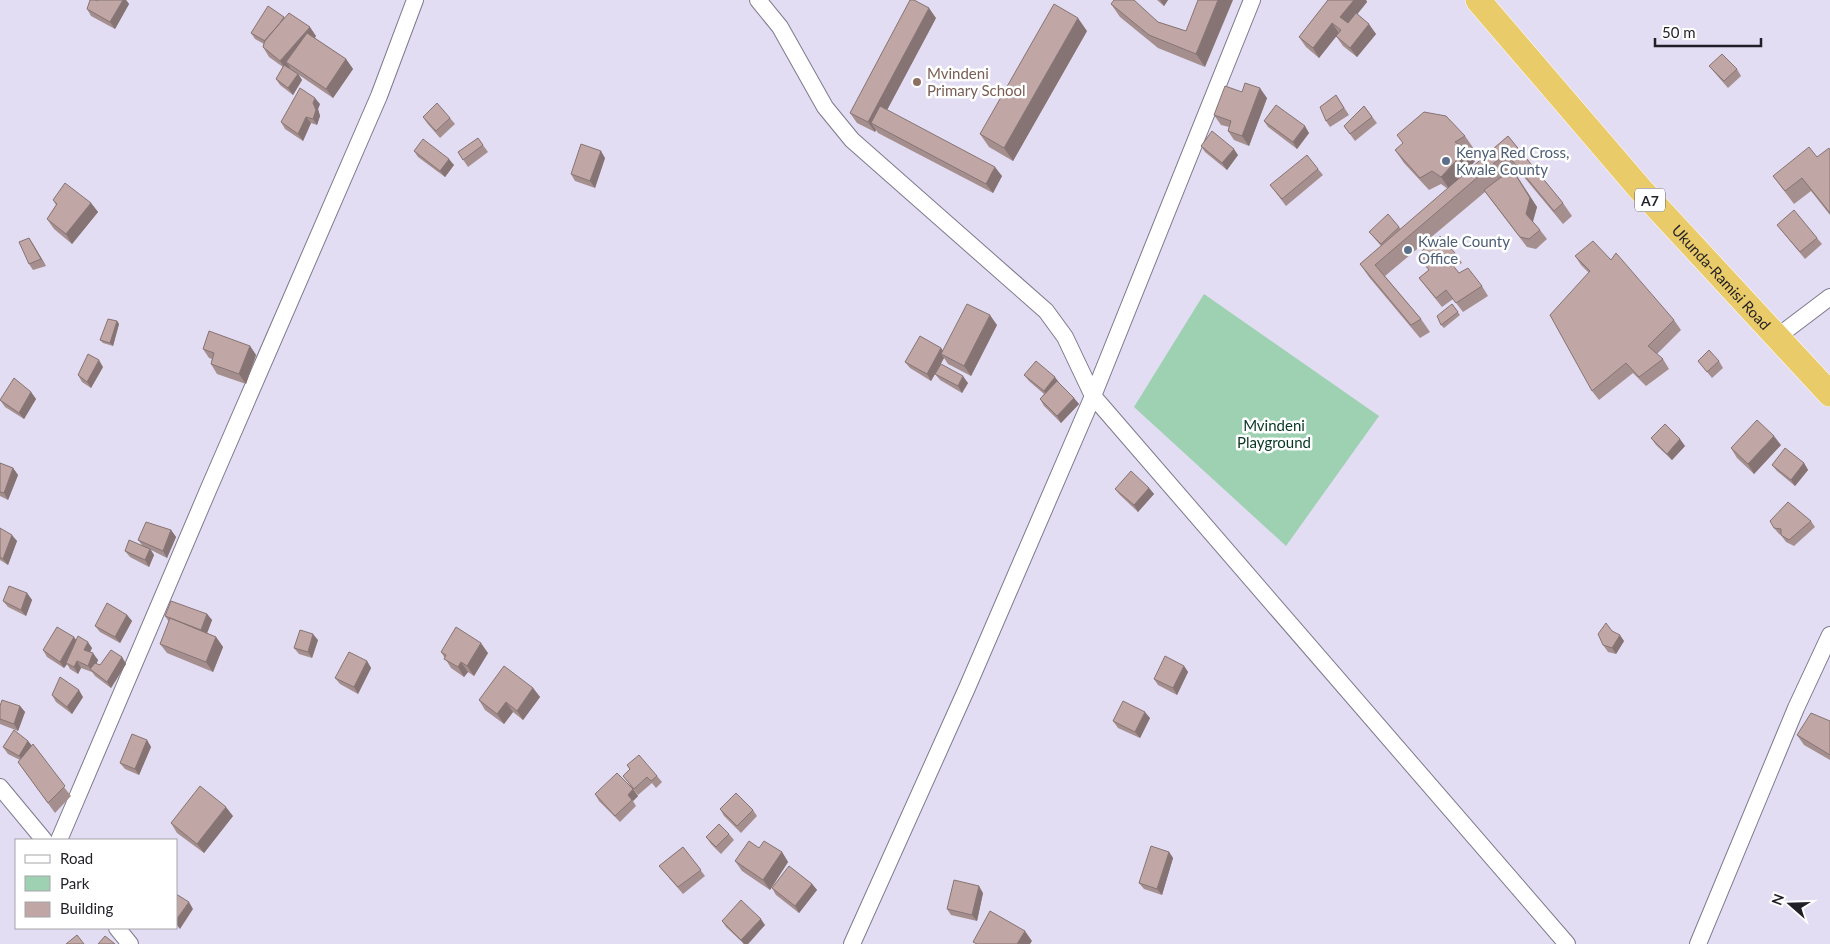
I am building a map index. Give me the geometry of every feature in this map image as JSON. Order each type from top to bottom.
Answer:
[{"type":"highway","name":"Ukunda-Ramisi Road","points":[[1478,0],[1641,190],[1830,394]]},
{"type":"street","points":[[59,839],[379,96],[415,0]]},
{"type":"street","points":[[758,0],[780,27],[825,107],[852,140],[1046,311],[1065,337],[1094,396],[1567,944]]},
{"type":"street","points":[[852,944],[967,688],[1094,396],[1252,0]]},
{"type":"street","points":[[1777,337],[1830,297]]},
{"type":"street","points":[[1698,944],[1796,708],[1830,635]]},
{"type":"street","points":[[0,787],[43,839]]},
{"type":"street","points":[[118,929],[130,944]]},
{"type":"green space","name":"Mvindeni Playground","points":[[1204,294],[1379,416],[1286,546],[1134,407]]},
{"type":"building","points":[[90,0],[123,0],[110,22],[87,9]]},
{"type":"building","points":[[910,0],[914,0],[929,8],[868,122],[850,113]]},
{"type":"building","points":[[1114,0],[1134,0],[1158,22],[1186,31],[1198,0],[1218,0],[1196,54],[1149,35],[1111,4]]},
{"type":"building","points":[[1328,0],[1354,0],[1340,17],[1348,23],[1356,13],[1369,24],[1350,48],[1336,36],[1341,30],[1332,23],[1313,48],[1299,37]]},
{"type":"building","points":[[1054,4],[1078,18],[1004,148],[980,134]]},
{"type":"building","points":[[268,6],[284,17],[265,41],[251,33]]},
{"type":"building","points":[[289,13],[310,27],[280,61],[263,47],[265,40]]},
{"type":"building","points":[[307,33],[346,59],[326,89],[286,62]]},
{"type":"building","points":[[1722,54],[1737,69],[1724,81],[1709,66]]},
{"type":"building","points":[[284,65],[298,74],[288,88],[276,79]]},
{"type":"building","points":[[1245,83],[1260,88],[1242,136],[1228,131],[1231,121],[1214,115],[1225,86],[1242,92]]},
{"type":"building","points":[[300,88],[315,98],[313,103],[316,110],[313,119],[306,117],[298,134],[281,122]]},
{"type":"building","points":[[1336,95],[1344,108],[1326,121],[1320,107]]},
{"type":"building","points":[[437,103],[450,118],[436,131],[423,117]]},
{"type":"building","points":[[1276,105],[1305,126],[1293,142],[1264,121]]},
{"type":"building","points":[[880,106],[995,167],[986,184],[871,123]]},
{"type":"building","points":[[1364,106],[1372,117],[1350,134],[1344,126]]},
{"type":"building","points":[[1424,112],[1446,116],[1465,136],[1455,142],[1467,149],[1441,177],[1432,171],[1420,178],[1395,150],[1403,143],[1397,135]]},
{"type":"building","points":[[1212,131],[1234,149],[1222,163],[1201,146]]},
{"type":"building","points":[[1508,136],[1563,203],[1554,211],[1506,153],[1375,265],[1421,319],[1411,325],[1360,264]]},
{"type":"building","points":[[478,138],[483,145],[463,160],[458,152]]},
{"type":"building","points":[[423,139],[449,159],[440,171],[414,151]]},
{"type":"building","points":[[581,144],[601,151],[590,181],[571,174]]},
{"type":"building","points":[[1809,147],[1817,157],[1829,148],[1830,150],[1830,213],[1802,178],[1785,191],[1773,176]]},
{"type":"building","points":[[1307,155],[1318,169],[1282,199],[1270,185]]},
{"type":"building","points":[[1512,169],[1530,198],[1526,214],[1540,230],[1529,239],[1520,237],[1484,190]]},
{"type":"building","points":[[65,183],[91,203],[66,234],[47,219],[57,204],[53,200]]},
{"type":"building","points":[[1794,210],[1817,238],[1800,252],[1777,225]]},
{"type":"building","points":[[1388,214],[1399,227],[1381,244],[1369,232]]},
{"type":"building","points":[[1440,236],[1455,253],[1447,258],[1459,273],[1468,268],[1482,286],[1456,303],[1446,290],[1436,298],[1419,278],[1429,270],[1417,255]]},
{"type":"building","points":[[29,238],[41,259],[29,264],[19,242]]},
{"type":"building","points":[[1593,241],[1611,260],[1616,253],[1674,320],[1648,346],[1663,359],[1639,377],[1626,363],[1592,391],[1550,315],[1590,271],[1575,256]]},
{"type":"building","points":[[967,304],[990,315],[964,366],[941,354]]},
{"type":"building","points":[[1452,304],[1458,312],[1441,325],[1437,316]]},
{"type":"building","points":[[108,319],[117,321],[110,343],[100,340]]},
{"type":"building","points":[[209,331],[250,346],[239,374],[211,364],[214,353],[203,349]]},
{"type":"building","points":[[920,336],[941,348],[927,374],[905,362]]},
{"type":"building","points":[[1709,350],[1719,361],[1707,372],[1698,361]]},
{"type":"building","points":[[88,354],[99,360],[87,382],[78,375]]},
{"type":"building","points":[[1036,361],[1055,377],[1044,391],[1024,375]]},
{"type":"building","points":[[941,364],[963,376],[958,386],[935,374]]},
{"type":"building","points":[[14,378],[31,392],[19,413],[0,400]]},
{"type":"building","points":[[1057,381],[1074,398],[1057,416],[1040,399]]},
{"type":"building","points":[[1757,420],[1774,436],[1748,464],[1731,448]]},
{"type":"building","points":[[1665,424],[1680,439],[1667,454],[1651,438]]},
{"type":"building","points":[[1785,448],[1804,463],[1791,480],[1772,465]]},
{"type":"building","points":[[0,463],[13,468],[4,493],[0,492]]},
{"type":"building","points":[[1131,471],[1149,488],[1134,505],[1115,489]]},
{"type":"building","points":[[1788,502],[1811,521],[1789,540],[1781,535],[1781,529],[1774,528],[1770,521]]},
{"type":"building","points":[[146,522],[171,530],[163,551],[138,540]]},
{"type":"building","points":[[0,528],[12,535],[3,559],[0,557]]},
{"type":"building","points":[[129,540],[150,549],[145,560],[125,551]]},
{"type":"building","points":[[9,586],[27,593],[21,610],[3,601]]},
{"type":"building","points":[[171,601],[207,614],[201,630],[165,616]]},
{"type":"building","points":[[107,603],[127,615],[115,637],[95,626]]},
{"type":"building","points":[[170,618],[216,637],[206,662],[160,644]]},
{"type":"building","points":[[1606,623],[1612,631],[1620,635],[1612,648],[1603,645],[1598,634]]},
{"type":"building","points":[[57,627],[74,637],[60,662],[43,650]]},
{"type":"building","points":[[456,627],[481,643],[467,666],[461,662],[458,667],[444,659],[446,655],[441,652]]},
{"type":"building","points":[[300,630],[313,634],[308,652],[294,648]]},
{"type":"building","points":[[78,636],[88,642],[84,650],[93,653],[88,666],[77,661],[74,667],[66,663]]},
{"type":"building","points":[[111,650],[122,657],[107,682],[90,669],[95,663],[100,665]]},
{"type":"building","points":[[349,652],[367,661],[354,687],[335,678]]},
{"type":"building","points":[[1165,656],[1184,666],[1173,688],[1154,679]]},
{"type":"building","points":[[504,666],[533,688],[517,711],[506,702],[497,714],[479,700]]},
{"type":"building","points":[[60,677],[79,690],[67,707],[52,695]]},
{"type":"building","points":[[2,700],[20,706],[14,724],[0,719]]},
{"type":"building","points":[[1123,701],[1145,712],[1135,732],[1113,721]]},
{"type":"building","points":[[1811,713],[1830,721],[1830,755],[1797,735]]},
{"type":"building","points":[[14,730],[28,741],[19,756],[3,747]]},
{"type":"building","points":[[132,734],[147,740],[135,769],[120,763]]},
{"type":"building","points":[[33,744],[65,786],[48,803],[18,762]]},
{"type":"building","points":[[639,755],[657,776],[651,781],[647,777],[634,789],[623,776],[630,769],[627,765]]},
{"type":"building","points":[[617,773],[633,789],[628,795],[632,800],[615,816],[595,794]]},
{"type":"building","points":[[200,786],[226,807],[197,844],[171,823]]},
{"type":"building","points":[[736,793],[753,810],[737,826],[720,809]]},
{"type":"building","points":[[719,824],[729,834],[716,847],[706,837]]},
{"type":"building","points":[[749,841],[759,848],[764,841],[782,852],[763,880],[735,861]]},
{"type":"building","points":[[1151,846],[1169,852],[1157,889],[1139,883]]},
{"type":"building","points":[[683,847],[701,870],[678,887],[659,866]]},
{"type":"building","points":[[789,866],[812,884],[795,906],[772,888]]},
{"type":"building","points":[[954,880],[979,886],[972,915],[947,909]]},
{"type":"building","points":[[178,895],[189,902],[178,917]]},
{"type":"building","points":[[741,900],[761,919],[741,940],[722,921]]},
{"type":"building","points":[[990,911],[1025,931],[1017,944],[977,944],[973,942]]},
{"type":"building","points":[[77,935],[84,944],[66,944]]},
{"type":"building","points":[[105,936],[115,944],[98,944]]},
{"type":"place","name":"Mvindeni Primary School","points":[[917,82]]},
{"type":"place","name":"Kenya Red Cross, Kwale County","points":[[1446,161]]},
{"type":"place","name":"Kwale County Office","points":[[1408,250]]}]
